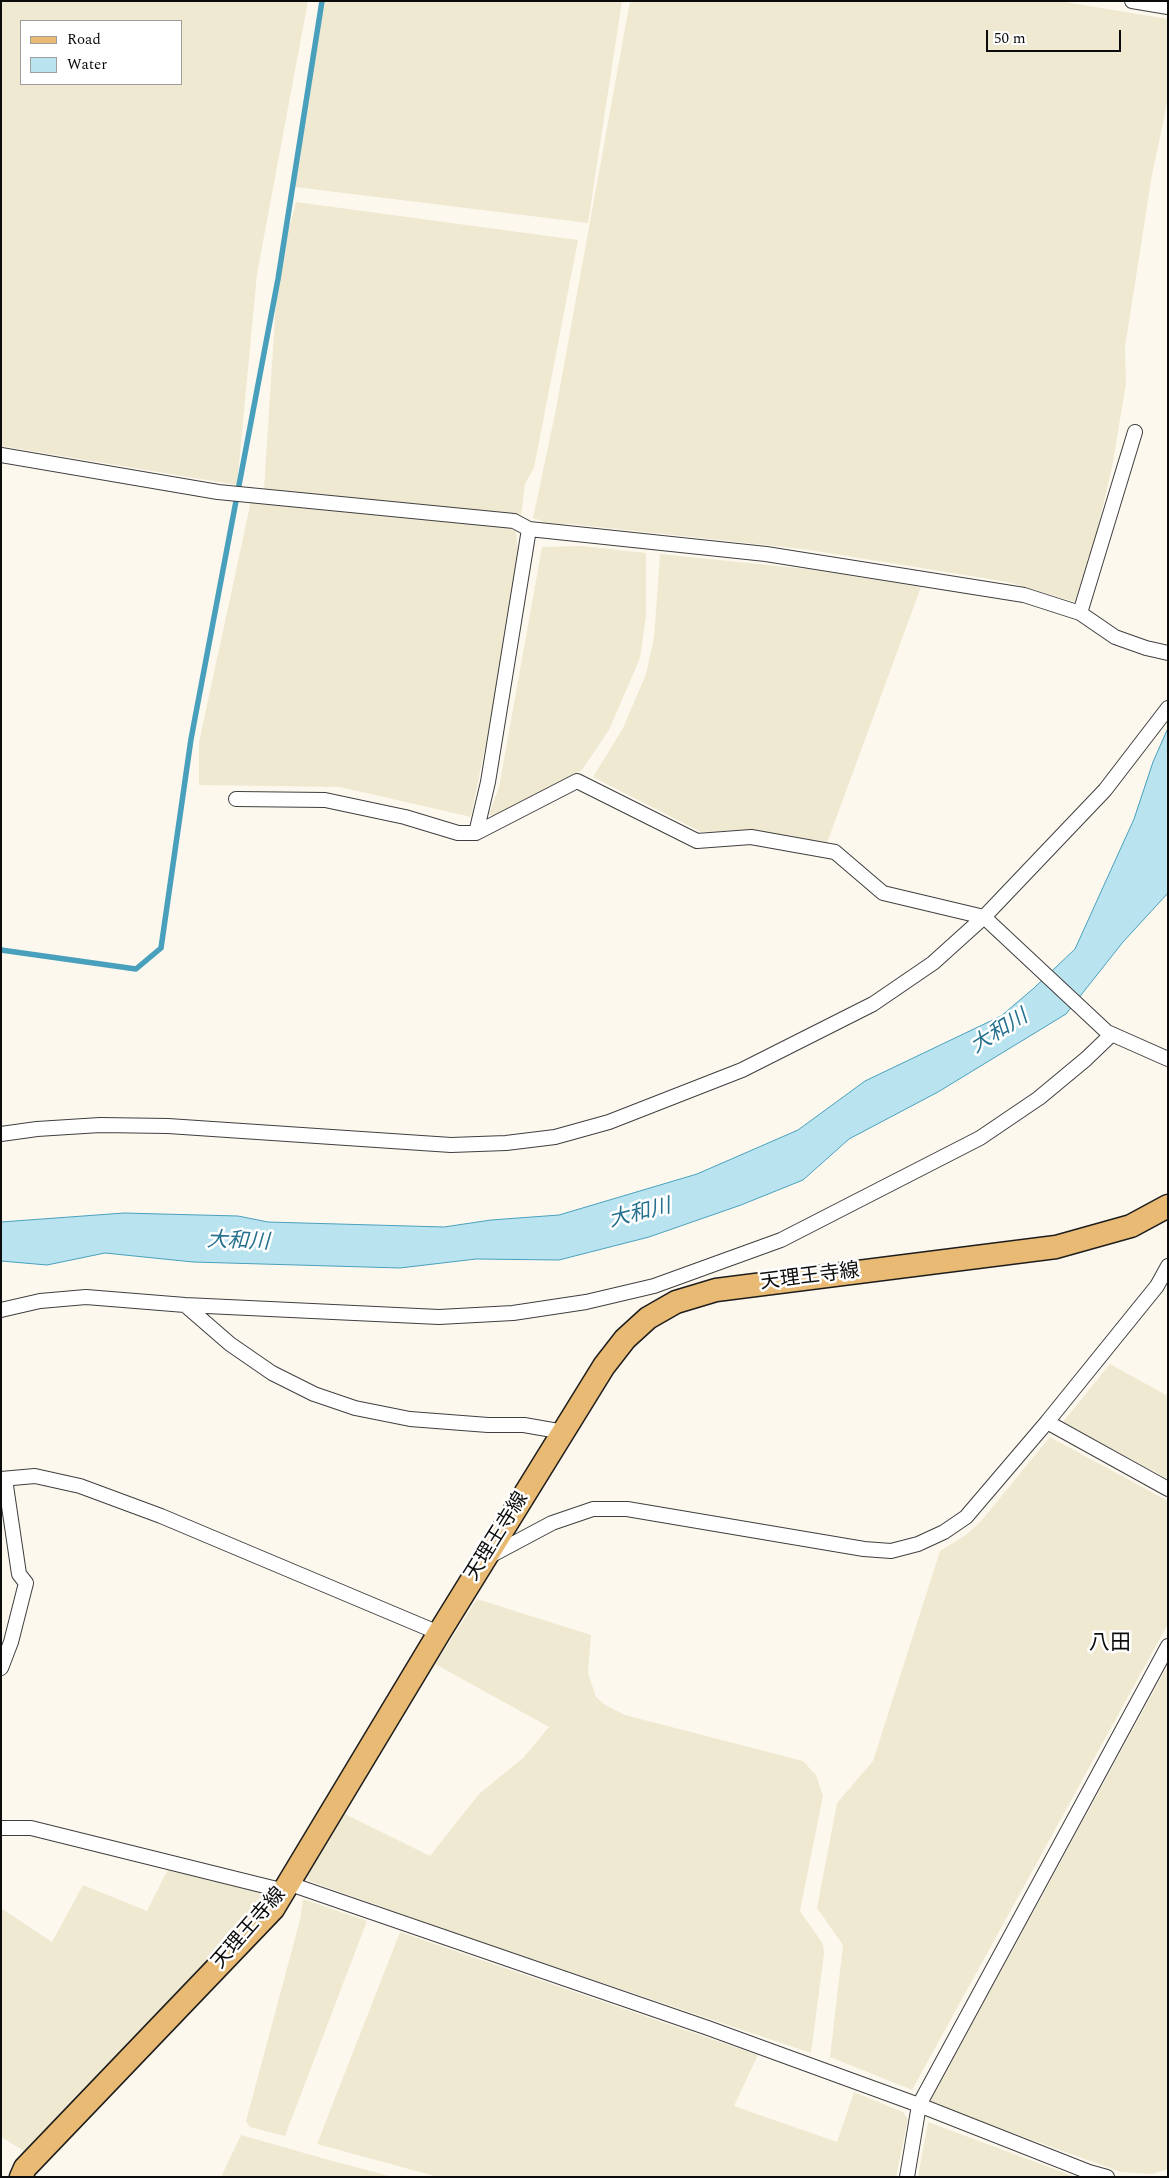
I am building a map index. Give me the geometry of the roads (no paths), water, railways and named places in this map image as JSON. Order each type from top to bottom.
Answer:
[{"type":"main road","name":"天理王寺線","points":[[21,2177],[25,2168],[273,1909],[288,1887],[439,1633],[604,1366],[625,1339],[648,1318],[676,1302],[716,1290],[1056,1247],[1131,1226],[1168,1206]]},
{"type":"street","points":[[1132,1],[1168,7]]},
{"type":"street","points":[[1080,613],[1135,432]]},
{"type":"street","points":[[1,454],[218,492],[514,521],[529,529],[766,554],[1024,595],[1080,613],[1115,637],[1146,648],[1168,653]]},
{"type":"street","points":[[476,833],[488,782],[529,529]]},
{"type":"street","points":[[1,1134],[37,1129],[91,1126],[168,1126],[451,1145],[506,1143],[555,1137],[609,1122],[742,1070],[873,1004],[933,963],[986,919],[1105,790],[1168,708]]},
{"type":"street","points":[[236,799],[325,800],[405,817],[458,833],[476,833],[578,781],[697,841],[751,837],[835,852],[883,893],[986,919],[1109,1033],[1168,1060]]},
{"type":"street","points":[[1,1310],[40,1301],[86,1297],[185,1305],[448,1316],[513,1313],[586,1302],[654,1286],[781,1240],[980,1138],[1039,1098],[1086,1059],[1109,1033]]},
{"type":"street","points":[[485,1558],[552,1523],[593,1509],[627,1509],[864,1549],[891,1551],[918,1544],[944,1532],[966,1517],[1047,1422],[1157,1286],[1168,1266]]},
{"type":"street","points":[[185,1305],[230,1344],[272,1373],[314,1394],[355,1408],[410,1419],[524,1425],[564,1432]]},
{"type":"street","points":[[1047,1422],[1168,1489]]},
{"type":"street","points":[[1,1668],[11,1642],[26,1583],[19,1574],[3,1479],[35,1476],[80,1486],[162,1516],[439,1633]]},
{"type":"street","points":[[907,2177],[919,2105],[1168,1646]]},
{"type":"street","points":[[1,1828],[31,1828],[288,1887],[708,2028],[919,2105],[1089,2172],[1107,2177]]},
{"type":"water","name":"大和川","points":[[1168,728],[1168,893],[1123,942],[1066,1014],[938,1092],[849,1139],[803,1180],[741,1205],[649,1237],[559,1260],[476,1259],[400,1268],[193,1262],[105,1253],[47,1265],[1,1261],[1,1222],[124,1213],[238,1216],[268,1222],[444,1227],[491,1220],[559,1215],[697,1174],[798,1130],[865,1081],[1001,1016],[1075,949],[1134,819],[1153,762]]},
{"type":"waterway","points":[[1,950],[136,969],[161,948],[191,739],[278,279],[322,1]]},
{"type":"district","name":"八田","points":[[1110,1645]]}]
